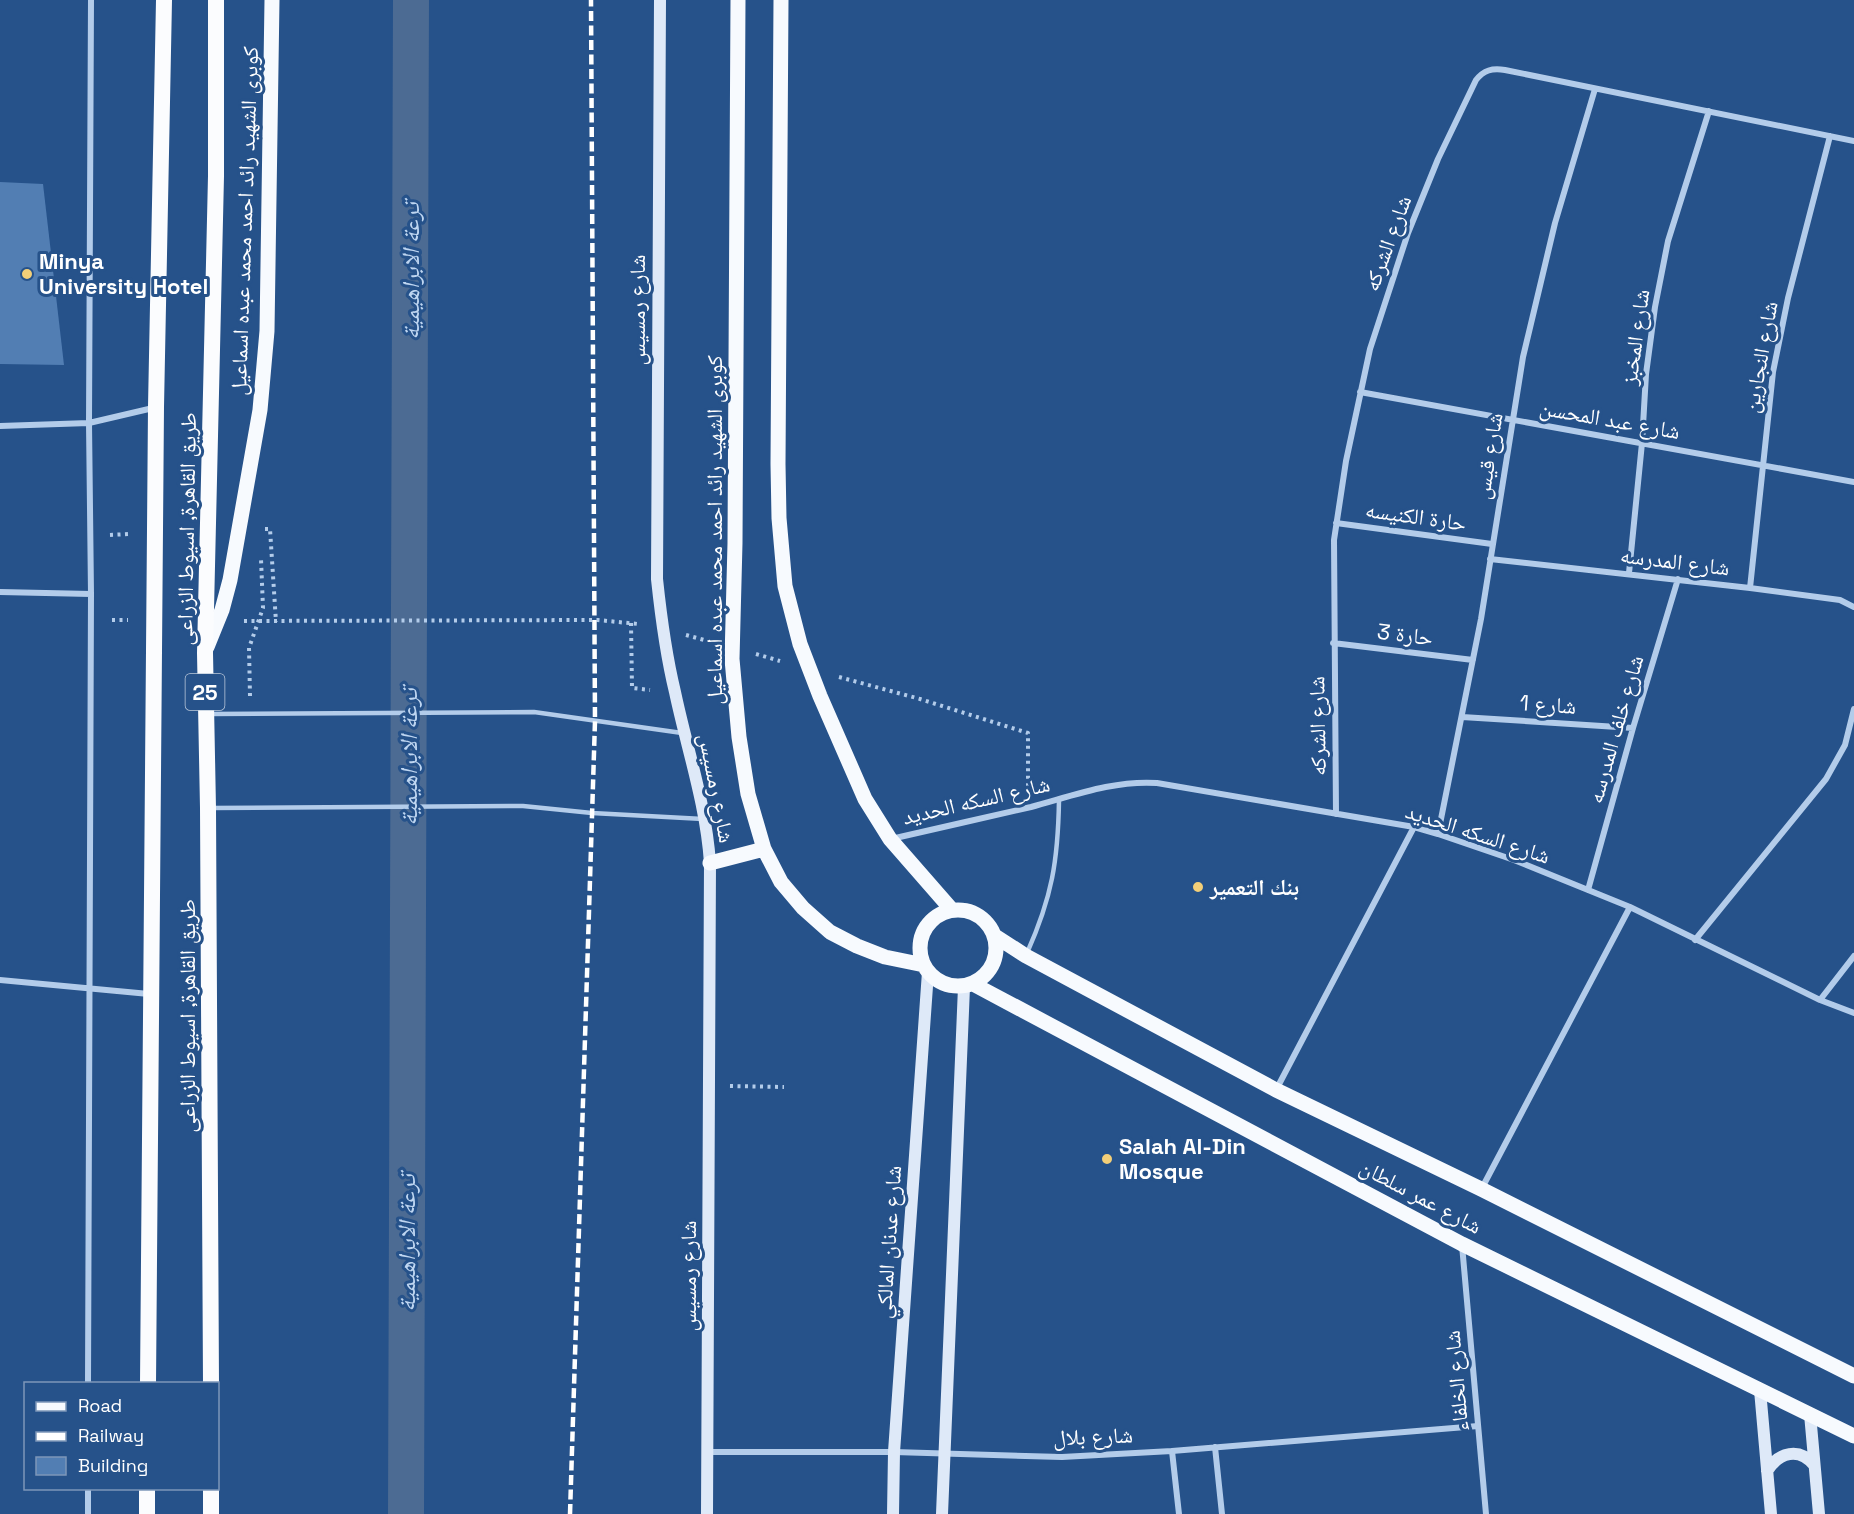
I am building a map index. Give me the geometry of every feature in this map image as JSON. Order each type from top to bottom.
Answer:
[{"type":"highway","name":"طريق القاهرة, اسيوط الزراعى","points":[[148,1382],[156,407],[164,0]]},
{"type":"highway","name":"طريق القاهرة, اسيوط الزراعى","points":[[211,1382],[205,653],[216,176],[216,0]]},
{"type":"highway","points":[[147,1490],[147,1514]]},
{"type":"highway","points":[[211,1490],[211,1514]]},
{"type":"main road","name":"كوبرى الشهيد رائد احمد محمد عبده اسماعيل","points":[[205,653],[222,610],[230,580],[260,410],[267,331],[272,0]]},
{"type":"main road","name":"شارع رمسيس","points":[[660,0],[657,579],[662,624],[675,693],[706,819],[710,863],[707,1514]]},
{"type":"main road","name":"كوبرى الشهيد رائد احمد محمد عبده اسماعيل","points":[[738,0],[735,543],[732,659],[737,727],[748,794],[764,849],[781,882],[803,908],[830,932],[857,946],[885,957],[926,968]]},
{"type":"main road","points":[[781,0],[778,464],[779,518],[785,586],[800,644],[841,748],[865,799],[890,839],[952,910]]},
{"type":"main road","points":[[710,863],[764,849]]},
{"type":"main road","points":[[952,910],[966,910],[979,915],[995,936],[998,950],[994,965],[985,976],[969,985],[944,984],[938,981],[926,968],[920,951],[921,937],[928,924],[939,914],[952,910]]},
{"type":"main road","name":"شارع عمر سلطان","points":[[995,936],[1026,956],[1276,1090],[1853,1373]]},
{"type":"main road","name":"شارع عدنان المالكي","points":[[893,1514],[894,1452],[926,968]]},
{"type":"main road","points":[[942,1514],[943,1454],[969,985]]},
{"type":"main road","name":"شارع عمر سلطان","points":[[969,985],[1462,1244],[1854,1436]]},
{"type":"main road","points":[[1760,1390],[1771,1514]]},
{"type":"main road","points":[[1810,1414],[1819,1514]]},
{"type":"main road","points":[[1767,1471],[1773,1462],[1791,1453],[1800,1454],[1815,1465]]},
{"type":"street","points":[[88,1382],[91,0]]},
{"type":"street","name":"شارع الشركه","points":[[1336,814],[1334,540],[1360,392],[1370,349],[1408,233],[1438,159],[1481,74],[1496,68],[1854,141]]},
{"type":"street","name":"شارع قيس","points":[[1438,834],[1473,660],[1522,357],[1553,234],[1595,88]]},
{"type":"street","name":"شارع المخبز","points":[[1629,573],[1654,307],[1668,241],[1709,111]]},
{"type":"street","name":"شارع النجارين","points":[[1750,588],[1775,362],[1788,298],[1830,135]]},
{"type":"street","name":"شارع عبد المحسن","points":[[1360,392],[1854,482]]},
{"type":"street","points":[[0,426],[89,423],[156,407]]},
{"type":"street","name":"حارة الكنيسه","points":[[1336,523],[1492,544]]},
{"type":"street","name":"شارع المدرسه","points":[[1490,559],[1750,588],[1840,600],[1854,607]]},
{"type":"street","name":"شارع خلف المدرسه","points":[[1588,890],[1633,728],[1678,579]]},
{"type":"street","points":[[0,592],[91,594]]},
{"type":"street","name":"حارة 3","points":[[1333,643],[1473,660]]},
{"type":"street","points":[[1695,940],[1826,779],[1845,745],[1854,709]]},
{"type":"street","name":"شارع 1","points":[[1462,717],[1633,728]]},
{"type":"street","name":"شارع السكه الحديد","points":[[890,839],[1028,808],[1105,787],[1140,782],[1414,827],[1514,860],[1630,907],[1820,1000],[1854,1013]]},
{"type":"street","points":[[1276,1090],[1414,827]]},
{"type":"street","points":[[1481,1189],[1630,907]]},
{"type":"street","points":[[1820,1000],[1854,956]]},
{"type":"street","points":[[0,980],[152,994]]},
{"type":"street","name":"شارع الخلفاء","points":[[1462,1244],[1485,1514]]},
{"type":"street","name":"شارع بلال","points":[[708,1452],[894,1452],[1062,1456],[1172,1451],[1478,1426]]},
{"type":"street","points":[[1215,1447],[1222,1514]]},
{"type":"street","points":[[1172,1451],[1179,1514]]},
{"type":"street","points":[[88,1490],[88,1514]]},
{"type":"lane","points":[[206,714],[534,712],[685,733]]},
{"type":"lane","points":[[1026,956],[1042,919],[1053,881],[1058,842],[1059,800]]},
{"type":"lane","points":[[208,808],[524,806],[592,813],[706,819]]},
{"type":"path","points":[[260,530],[270,529],[276,622]]},
{"type":"path","points":[[91,536],[155,533]]},
{"type":"path","points":[[250,714],[249,648],[263,608],[261,552]]},
{"type":"path","points":[[112,620],[135,620]]},
{"type":"path","points":[[241,621],[597,620],[641,625]]},
{"type":"path","points":[[631,623],[632,688],[655,691]]},
{"type":"path","points":[[680,633],[712,642]]},
{"type":"path","points":[[747,651],[781,661]]},
{"type":"path","points":[[828,674],[920,699],[1029,733],[1028,808]]},
{"type":"path","points":[[709,1086],[784,1087]]},
{"type":"building","name":"Minya University Hotel","points":[[0,182],[43,184],[64,365],[0,364]]},
{"type":"waterway","name":"ترعة الابراهيمية","points":[[406,1514],[411,0]]},
{"type":"railway","points":[[570,1514],[595,721],[591,0]]},
{"type":"place","name":"Minya University Hotel","points":[[27,274]]},
{"type":"place","name":"بنك التعمير","points":[[1198,887]]},
{"type":"place","name":"Salah Al-Din Mosque","points":[[1107,1159]]}]
